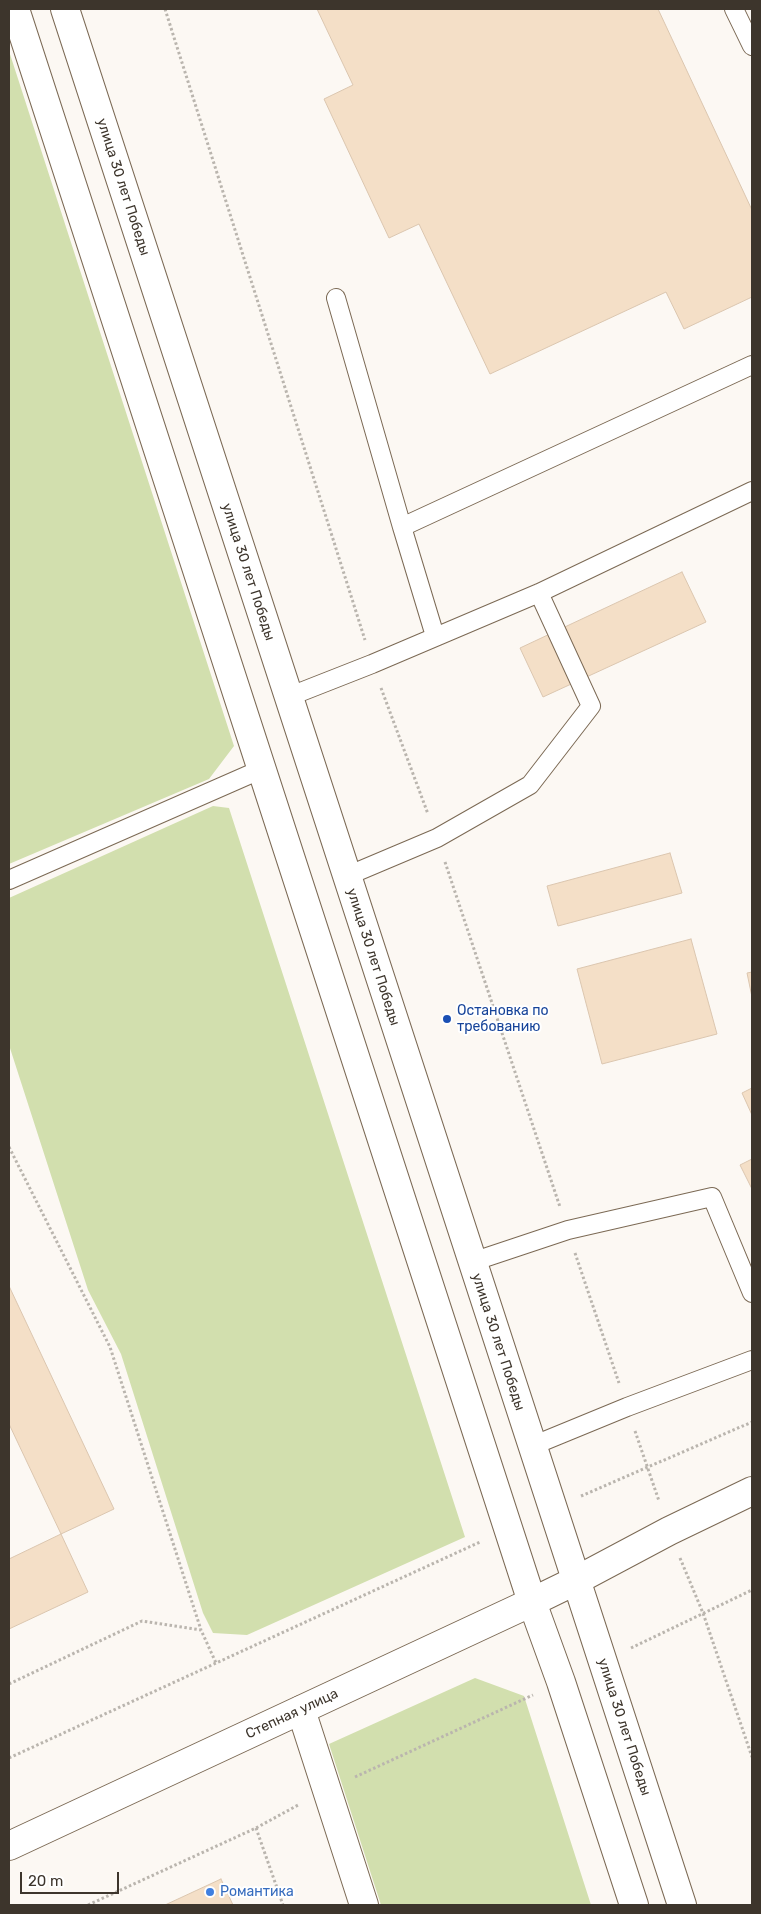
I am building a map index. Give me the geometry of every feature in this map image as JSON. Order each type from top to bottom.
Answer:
[{"type":"main road","points":[[15,9],[532,1602],[561,1682],[634,1905]]},
{"type":"main road","name":"улица 30 лет Победы","points":[[65,9],[682,1905]]},
{"type":"main road","name":"Степная улица","points":[[9,1846],[532,1602],[669,1531],[752,1491]]},
{"type":"main road","points":[[301,1710],[364,1905]]},
{"type":"lane","points":[[734,9],[752,46]]},
{"type":"lane","points":[[336,298],[435,636]]},
{"type":"lane","points":[[402,527],[752,365]]},
{"type":"lane","points":[[288,697],[372,664],[539,592],[752,491]]},
{"type":"lane","points":[[346,876],[437,838],[530,785],[591,706],[539,592]]},
{"type":"lane","points":[[9,880],[262,769]]},
{"type":"lane","points":[[472,1262],[568,1230],[712,1197],[752,1293]]},
{"type":"lane","points":[[532,1446],[627,1407],[752,1360]]},
{"type":"path","points":[[165,9],[372,664],[437,838],[647,1467],[669,1531],[703,1613],[752,1758]]},
{"type":"path","points":[[9,1147],[110,1347],[201,1630],[216,1663]]},
{"type":"path","points":[[552,1509],[752,1422]]},
{"type":"path","points":[[9,1758],[509,1529]]},
{"type":"path","points":[[603,1662],[752,1590]]},
{"type":"path","points":[[9,1684],[142,1621],[201,1630]]},
{"type":"path","points":[[88,1905],[256,1828],[327,1790],[561,1682]]},
{"type":"path","points":[[256,1828],[283,1905]]},
{"type":"green space","points":[[9,51],[234,746],[209,779],[9,864]]},
{"type":"green space","points":[[213,806],[229,808],[465,1537],[247,1635],[213,1633],[203,1613],[121,1354],[88,1290],[9,1045],[9,898]]},
{"type":"green space","points":[[475,1678],[524,1696],[591,1905],[381,1905],[329,1744]]},
{"type":"building","points":[[317,9],[658,9],[752,210],[752,297],[684,329],[666,292],[490,374],[419,224],[389,238],[324,99],[353,85]]},
{"type":"building","points":[[682,572],[706,622],[543,697],[520,648]]},
{"type":"building","points":[[670,853],[682,893],[558,926],[547,886]]},
{"type":"building","points":[[691,939],[717,1034],[602,1064],[577,969]]},
{"type":"building","points":[[752,972],[752,997],[747,973]]},
{"type":"building","points":[[752,1088],[752,1115],[742,1093]]},
{"type":"building","points":[[752,1159],[752,1189],[740,1165]]},
{"type":"building","points":[[9,1286],[114,1509],[61,1534],[9,1424]]},
{"type":"building","points":[[61,1534],[88,1592],[9,1629],[9,1559]]},
{"type":"building","name":"Романтика","points":[[221,1879],[233,1905],[165,1905]]},
{"type":"place","name":"Остановка по требованию","points":[[447,1019]]},
{"type":"place","name":"Романтика","points":[[210,1892]]}]
